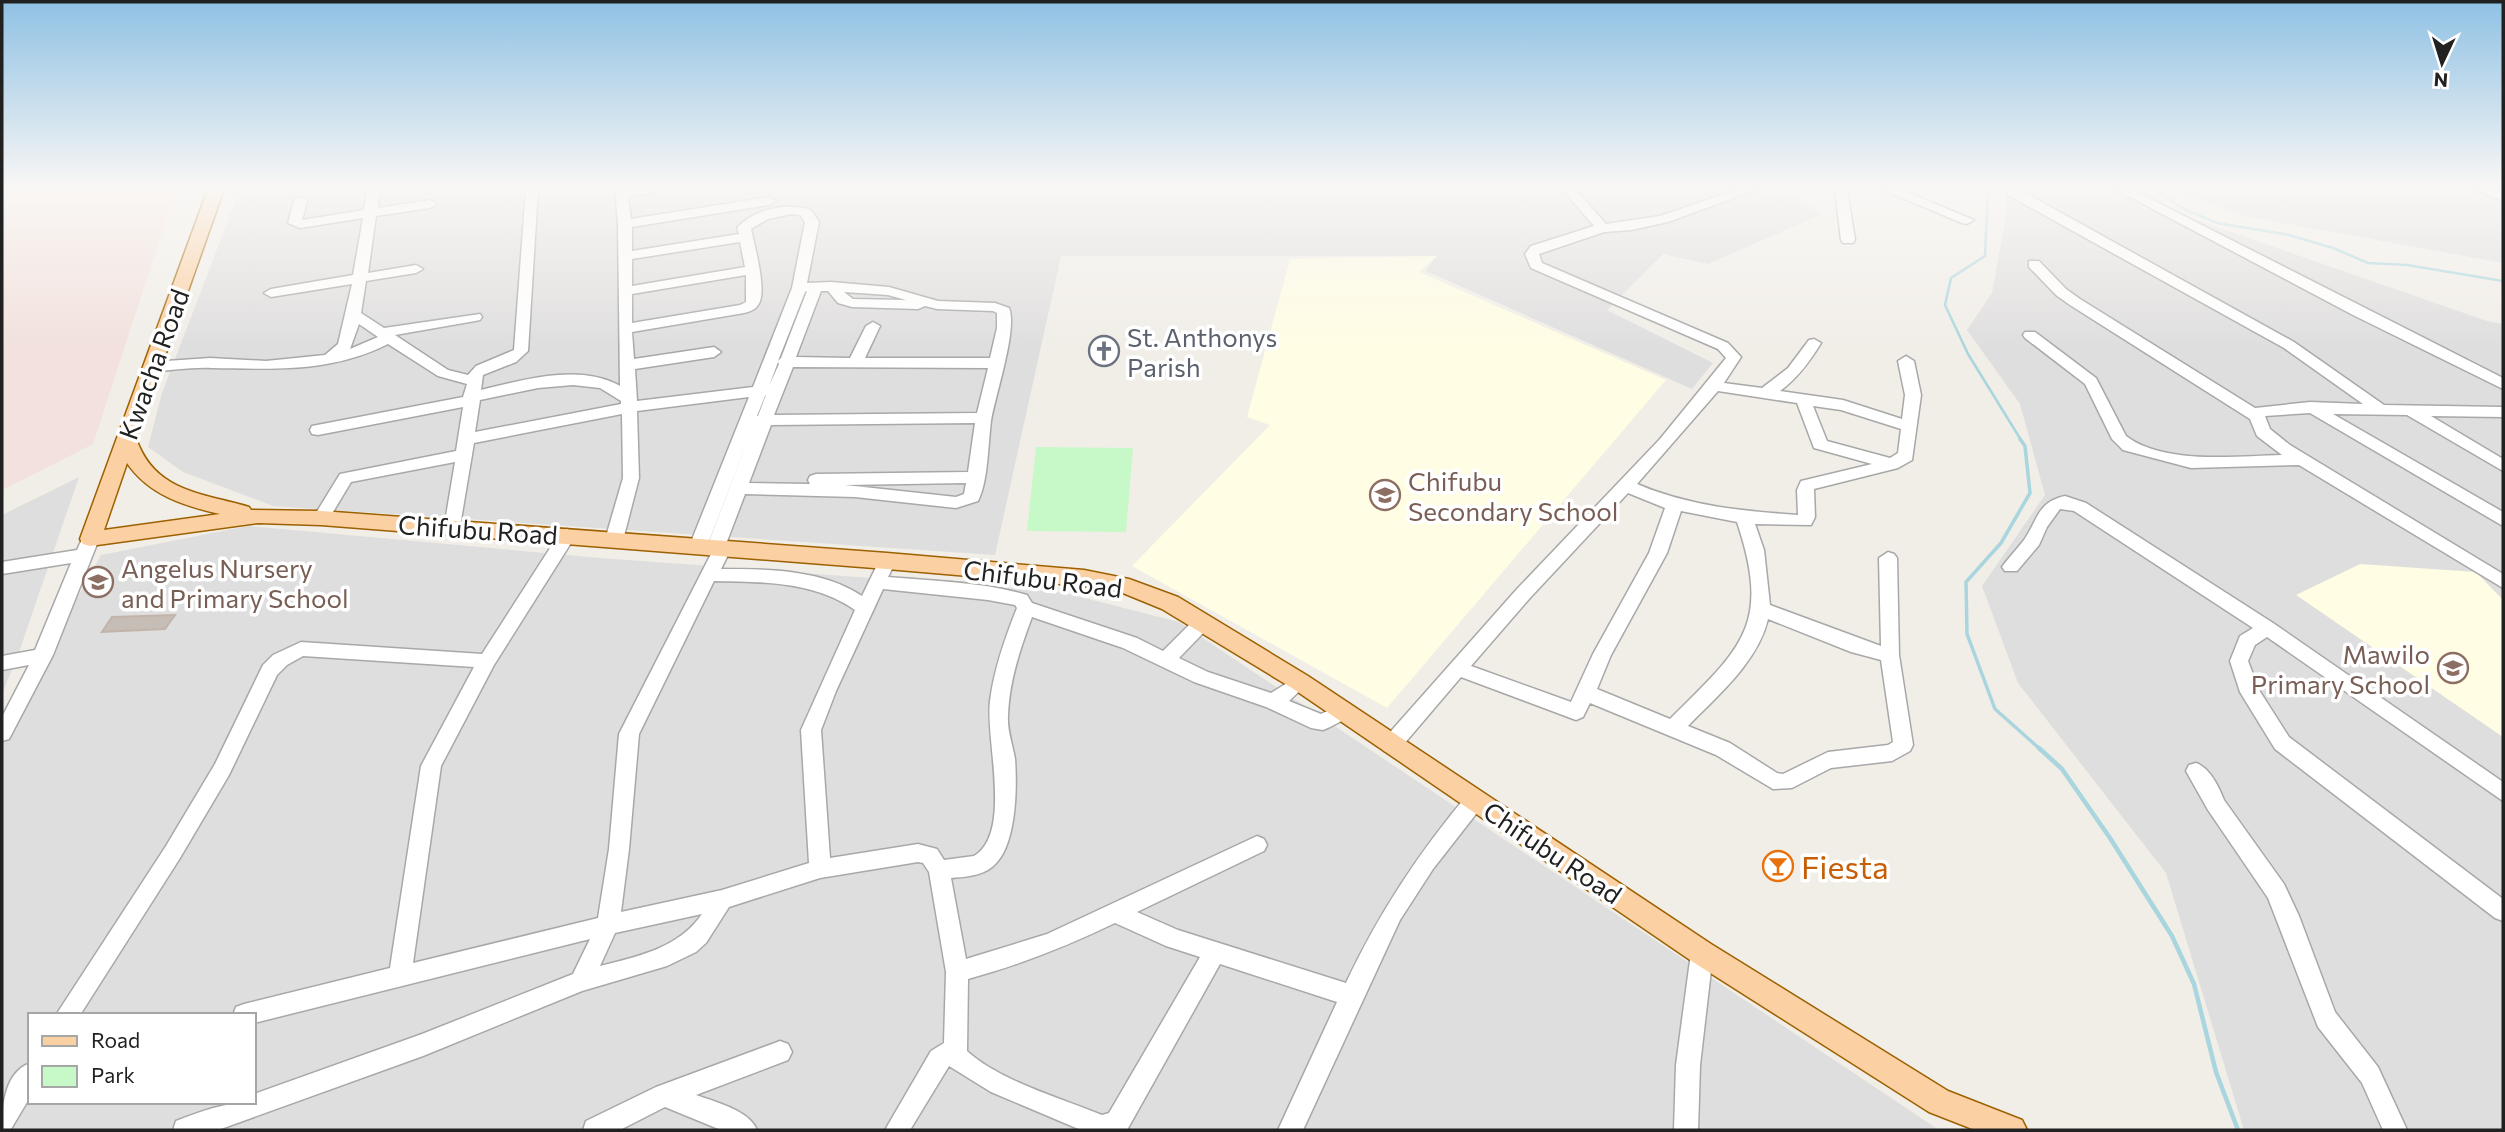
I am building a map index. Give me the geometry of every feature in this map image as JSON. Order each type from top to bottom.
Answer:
[{"type":"main road","name":"Kwacha Road","points":[[86,547],[197,242]]},
{"type":"main road","points":[[126,436],[134,459],[153,480],[200,503],[258,516]]},
{"type":"main road","name":"Chifubu Road","points":[[86,547],[258,516],[321,517],[712,548],[883,572],[1084,578],[1121,584],[1170,603],[1300,682],[1702,953],[1939,1102],[2012,1130]]},
{"type":"street","points":[[331,357],[345,346],[354,315],[367,242]]},
{"type":"street","points":[[453,528],[476,373],[516,356],[521,351],[528,242]]},
{"type":"street","points":[[614,540],[631,478],[624,242]]},
{"type":"street","points":[[624,256],[715,242]]},
{"type":"street","points":[[625,329],[744,309],[754,301],[747,242]]},
{"type":"street","points":[[581,981],[608,925],[619,849],[629,734],[636,714],[708,575],[712,548],[745,448],[787,340],[815,287],[813,242]]},
{"type":"street","points":[[1391,745],[1523,594],[1666,443],[1714,386],[1734,357],[1730,351],[1545,269],[1533,260],[1536,248],[1552,242]]},
{"type":"street","points":[[2103,242],[2289,345],[2378,408]]},
{"type":"street","points":[[2223,242],[2503,384]]},
{"type":"street","points":[[2034,264],[2061,292],[2075,302],[2257,416],[2263,432],[2302,460],[2503,582]]},
{"type":"street","points":[[271,293],[416,269]]},
{"type":"street","points":[[626,291],[750,270]]},
{"type":"street","points":[[738,488],[919,497],[958,503],[972,497],[984,418],[1004,328],[1004,311],[995,307],[937,305],[889,291],[815,287]]},
{"type":"street","points":[[354,315],[471,393]]},
{"type":"street","points":[[152,367],[210,363],[266,366],[331,357],[362,351],[384,336],[475,317]]},
{"type":"street","points":[[855,363],[873,326]]},
{"type":"street","points":[[2030,335],[2091,381],[2120,439],[2129,446],[2201,464],[2247,460],[2302,460]]},
{"type":"street","points":[[712,548],[738,488],[745,448],[762,421],[767,391],[785,362],[787,340]]},
{"type":"street","points":[[1765,393],[1781,385],[1803,361],[1814,343]]},
{"type":"street","points":[[628,365],[714,352]]},
{"type":"street","points":[[1624,485],[1657,501],[1744,517],[1801,523],[1807,517],[1803,496],[1807,485],[1892,464],[1906,456],[1913,396],[1906,361]]},
{"type":"street","points":[[785,362],[996,363]]},
{"type":"street","points":[[318,430],[471,393],[544,383],[604,384],[628,403]]},
{"type":"street","points":[[1714,386],[1843,405],[1909,426]]},
{"type":"street","points":[[321,517],[346,478],[628,403],[767,391]]},
{"type":"street","points":[[1803,399],[1820,444],[1892,464]]},
{"type":"street","points":[[2310,407],[2503,520]]},
{"type":"street","points":[[2257,416],[2259,412],[2268,410],[2310,407],[2501,413]]},
{"type":"street","points":[[2409,410],[2503,466]]},
{"type":"street","points":[[762,421],[984,418]]},
{"type":"street","points":[[766,488],[794,481],[977,477]]},
{"type":"street","points":[[2011,567],[2033,541],[2039,525],[2055,504],[2065,502],[2080,507],[2267,628],[2503,793]]},
{"type":"street","points":[[1458,668],[1515,690],[1532,693],[1576,712],[1602,654],[1658,553],[1675,504]]},
{"type":"street","points":[[1675,727],[1735,664],[1759,618],[1761,609],[1755,550],[1744,517]]},
{"type":"street","points":[[400,976],[431,766],[487,661],[567,535]]},
{"type":"street","points":[[2,568],[86,547]]},
{"type":"street","points":[[2,733],[17,710],[44,655],[86,547]]},
{"type":"street","points":[[1586,693],[1675,727],[1723,749],[1773,781],[1785,782],[1828,760],[1892,753],[1903,745],[1889,655],[1888,558]]},
{"type":"street","points":[[820,869],[811,730],[826,691],[883,572],[1021,600],[1026,608],[1130,643],[1201,677],[1273,702],[1311,720],[1323,722],[1342,712]]},
{"type":"street","points":[[708,575],[747,576],[808,583],[852,596],[866,608]]},
{"type":"street","points":[[939,870],[974,866],[986,860],[1000,835],[1006,764],[999,740],[999,708],[1013,642],[1026,608]]},
{"type":"street","points":[[1761,609],[1848,643],[1889,655]]},
{"type":"street","points":[[1166,660],[1203,622]]},
{"type":"street","points":[[2267,628],[2247,641],[2239,661],[2250,692],[2282,743],[2315,771],[2503,911]]},
{"type":"street","points":[[68,1013],[173,852],[222,769],[270,670],[280,660],[301,649],[487,661]]},
{"type":"street","points":[[2,663],[44,655]]},
{"type":"street","points":[[1273,702],[1300,682]]},
{"type":"street","points":[[2196,771],[2211,792],[2215,804],[2276,891],[2326,1019],[2370,1075],[2395,1130]]},
{"type":"street","points":[[1290,1130],[1318,1076],[1384,929],[1428,856],[1476,799]]},
{"type":"street","points":[[957,972],[1013,957],[1054,942],[1257,845]]},
{"type":"street","points":[[252,1013],[608,925],[722,900],[820,869],[918,853],[930,855],[939,870],[957,972],[954,1050],[960,1063],[1102,1127],[1110,1127],[1118,1122],[1138,1091],[1215,952]]},
{"type":"street","points":[[185,1130],[423,1045],[581,981],[654,960],[693,941],[722,900]]},
{"type":"street","points":[[1115,912],[1174,939],[1352,996]]},
{"type":"street","points":[[1686,1130],[1688,1065],[1702,953]]},
{"type":"street","points":[[897,1130],[939,1059],[954,1050]]},
{"type":"street","points":[[595,1130],[664,1095],[780,1052]]},
{"type":"street","points":[[2,1120],[28,1077]]},
{"type":"street","points":[[664,1095],[718,1115],[744,1130]]},
{"type":"shaded area","points":[[2,242],[159,242],[93,444],[2,490]]},
{"type":"shaded area","points":[[220,242],[1759,242],[1708,264],[1663,254],[1607,310],[1713,363],[1692,389],[1426,271],[1436,256],[1061,256],[995,555],[273,506],[183,472],[148,447],[162,393]]},
{"type":"shaded area","points":[[2001,242],[2259,242],[2487,321],[2503,324],[2503,1130],[2244,1130],[2166,873],[2018,683],[1982,586],[2045,495],[2020,404],[1967,330],[1992,293]]},
{"type":"shaded area","points":[[2386,242],[2503,242],[2503,263]]},
{"type":"shaded area","name":"Chifubu Secondary School","points":[[1437,256],[1419,272],[1666,380],[1387,708],[1132,566],[1270,425],[1247,417],[1290,259]]},
{"type":"shaded area","points":[[79,477],[18,655],[2,694],[2,515]]},
{"type":"shaded area","points":[[248,526],[600,558],[1061,592],[1179,622],[1939,1130],[2,1130],[2,733],[101,555]]},
{"type":"shaded area","name":"Mawilo Primary School","points":[[2360,564],[2476,572],[2503,600],[2503,737],[2296,595]]},
{"type":"green space","points":[[1036,447],[1133,448],[1126,532],[1027,531]]},
{"type":"building","name":"Angelus Nursery and Primary School","points":[[175,615],[165,629],[102,632],[112,617]]},
{"type":"waterway","points":[[1986,242],[1985,256],[1951,278],[1945,305],[1968,354],[2021,440]]},
{"type":"waterway","points":[[2312,242],[2368,263],[2407,265],[2503,281]]},
{"type":"waterway","points":[[2020,439],[2025,446],[2030,493],[2001,543],[1966,582],[1967,634],[1995,709],[2041,750]]},
{"type":"waterway","points":[[2039,748],[2062,769],[2110,838],[2172,936],[2194,984],[2216,1072],[2238,1130]]},
{"type":"place","name":"St. Anthonys Parish","points":[[1104,351]]},
{"type":"place","name":"Chifubu Secondary School","points":[[1385,495]]},
{"type":"place","name":"Angelus Nursery and Primary School","points":[[98,582]]},
{"type":"place","name":"Mawilo Primary School","points":[[2453,668]]},
{"type":"place","name":"Fiesta","points":[[1778,866]]}]
